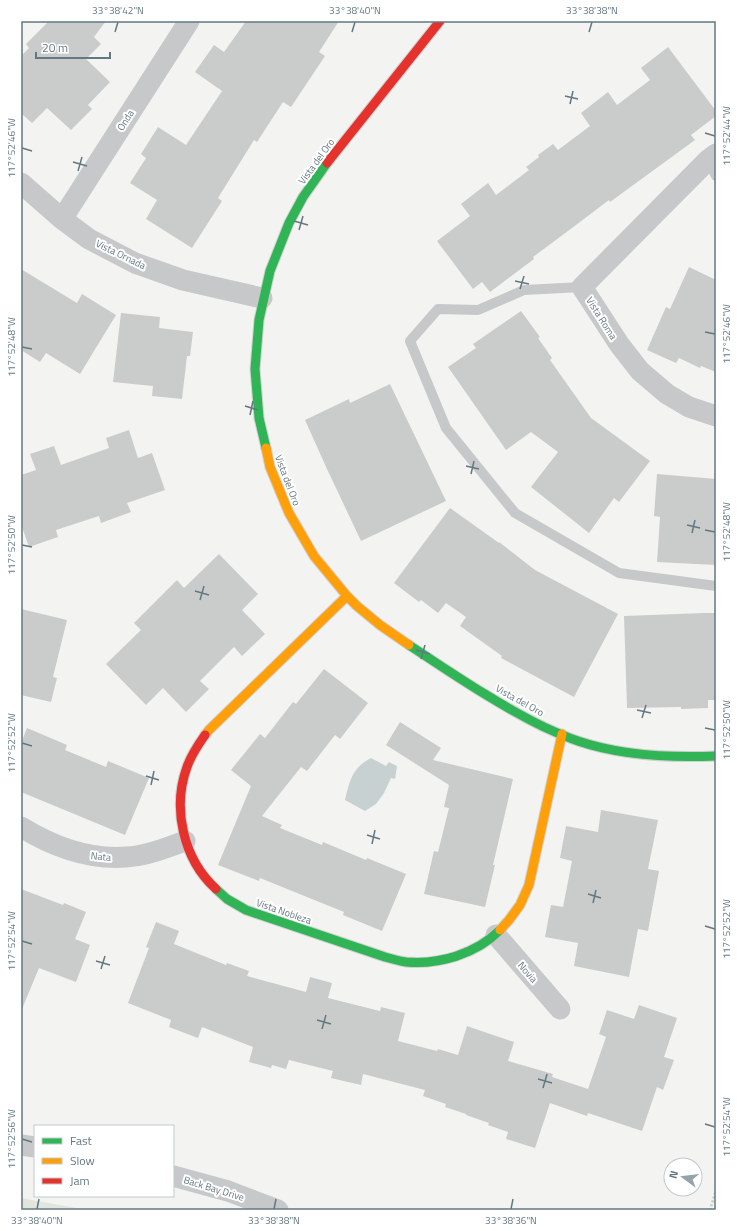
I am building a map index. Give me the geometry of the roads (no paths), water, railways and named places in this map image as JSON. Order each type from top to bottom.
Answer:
[{"type":"street","name":"Onda","points":[[62,219],[189,21]]},
{"type":"street","name":"Vista del Oro","points":[[440,21],[315,178],[290,221],[276,251],[262,298],[255,348],[256,399],[264,449],[281,498],[305,543],[347,596],[361,609],[390,633],[516,713],[579,741],[616,750],[653,756],[691,758],[716,756]]},
{"type":"street","name":"Vista Roma","points":[[713,163],[582,287],[619,344],[640,371],[666,394],[689,407],[716,416]]},
{"type":"street","name":"Vista Ornada","points":[[21,183],[62,219],[89,239],[135,263],[183,280],[262,298]]},
{"type":"street","name":"Vista Nobleza","points":[[347,596],[209,730],[195,749],[185,771],[180,794],[180,818],[185,842],[192,858],[208,882],[226,898],[246,910],[385,957],[408,962],[434,962],[455,958],[476,948],[496,935],[504,927],[519,907],[528,885],[562,734]]},
{"type":"street","name":"Nata","points":[[21,827],[33,835],[68,850],[96,857],[126,857],[156,851],[185,842]]},
{"type":"street","name":"Novia","points":[[496,935],[560,1009]]},
{"type":"street","points":[[21,1145],[34,1148]]},
{"type":"street","name":"Back Bay Drive","points":[[174,1176],[228,1191],[278,1210]]},
{"type":"lane","points":[[582,287],[524,290],[478,310],[438,310],[410,341],[446,428],[515,513],[619,573],[716,586]]}]
